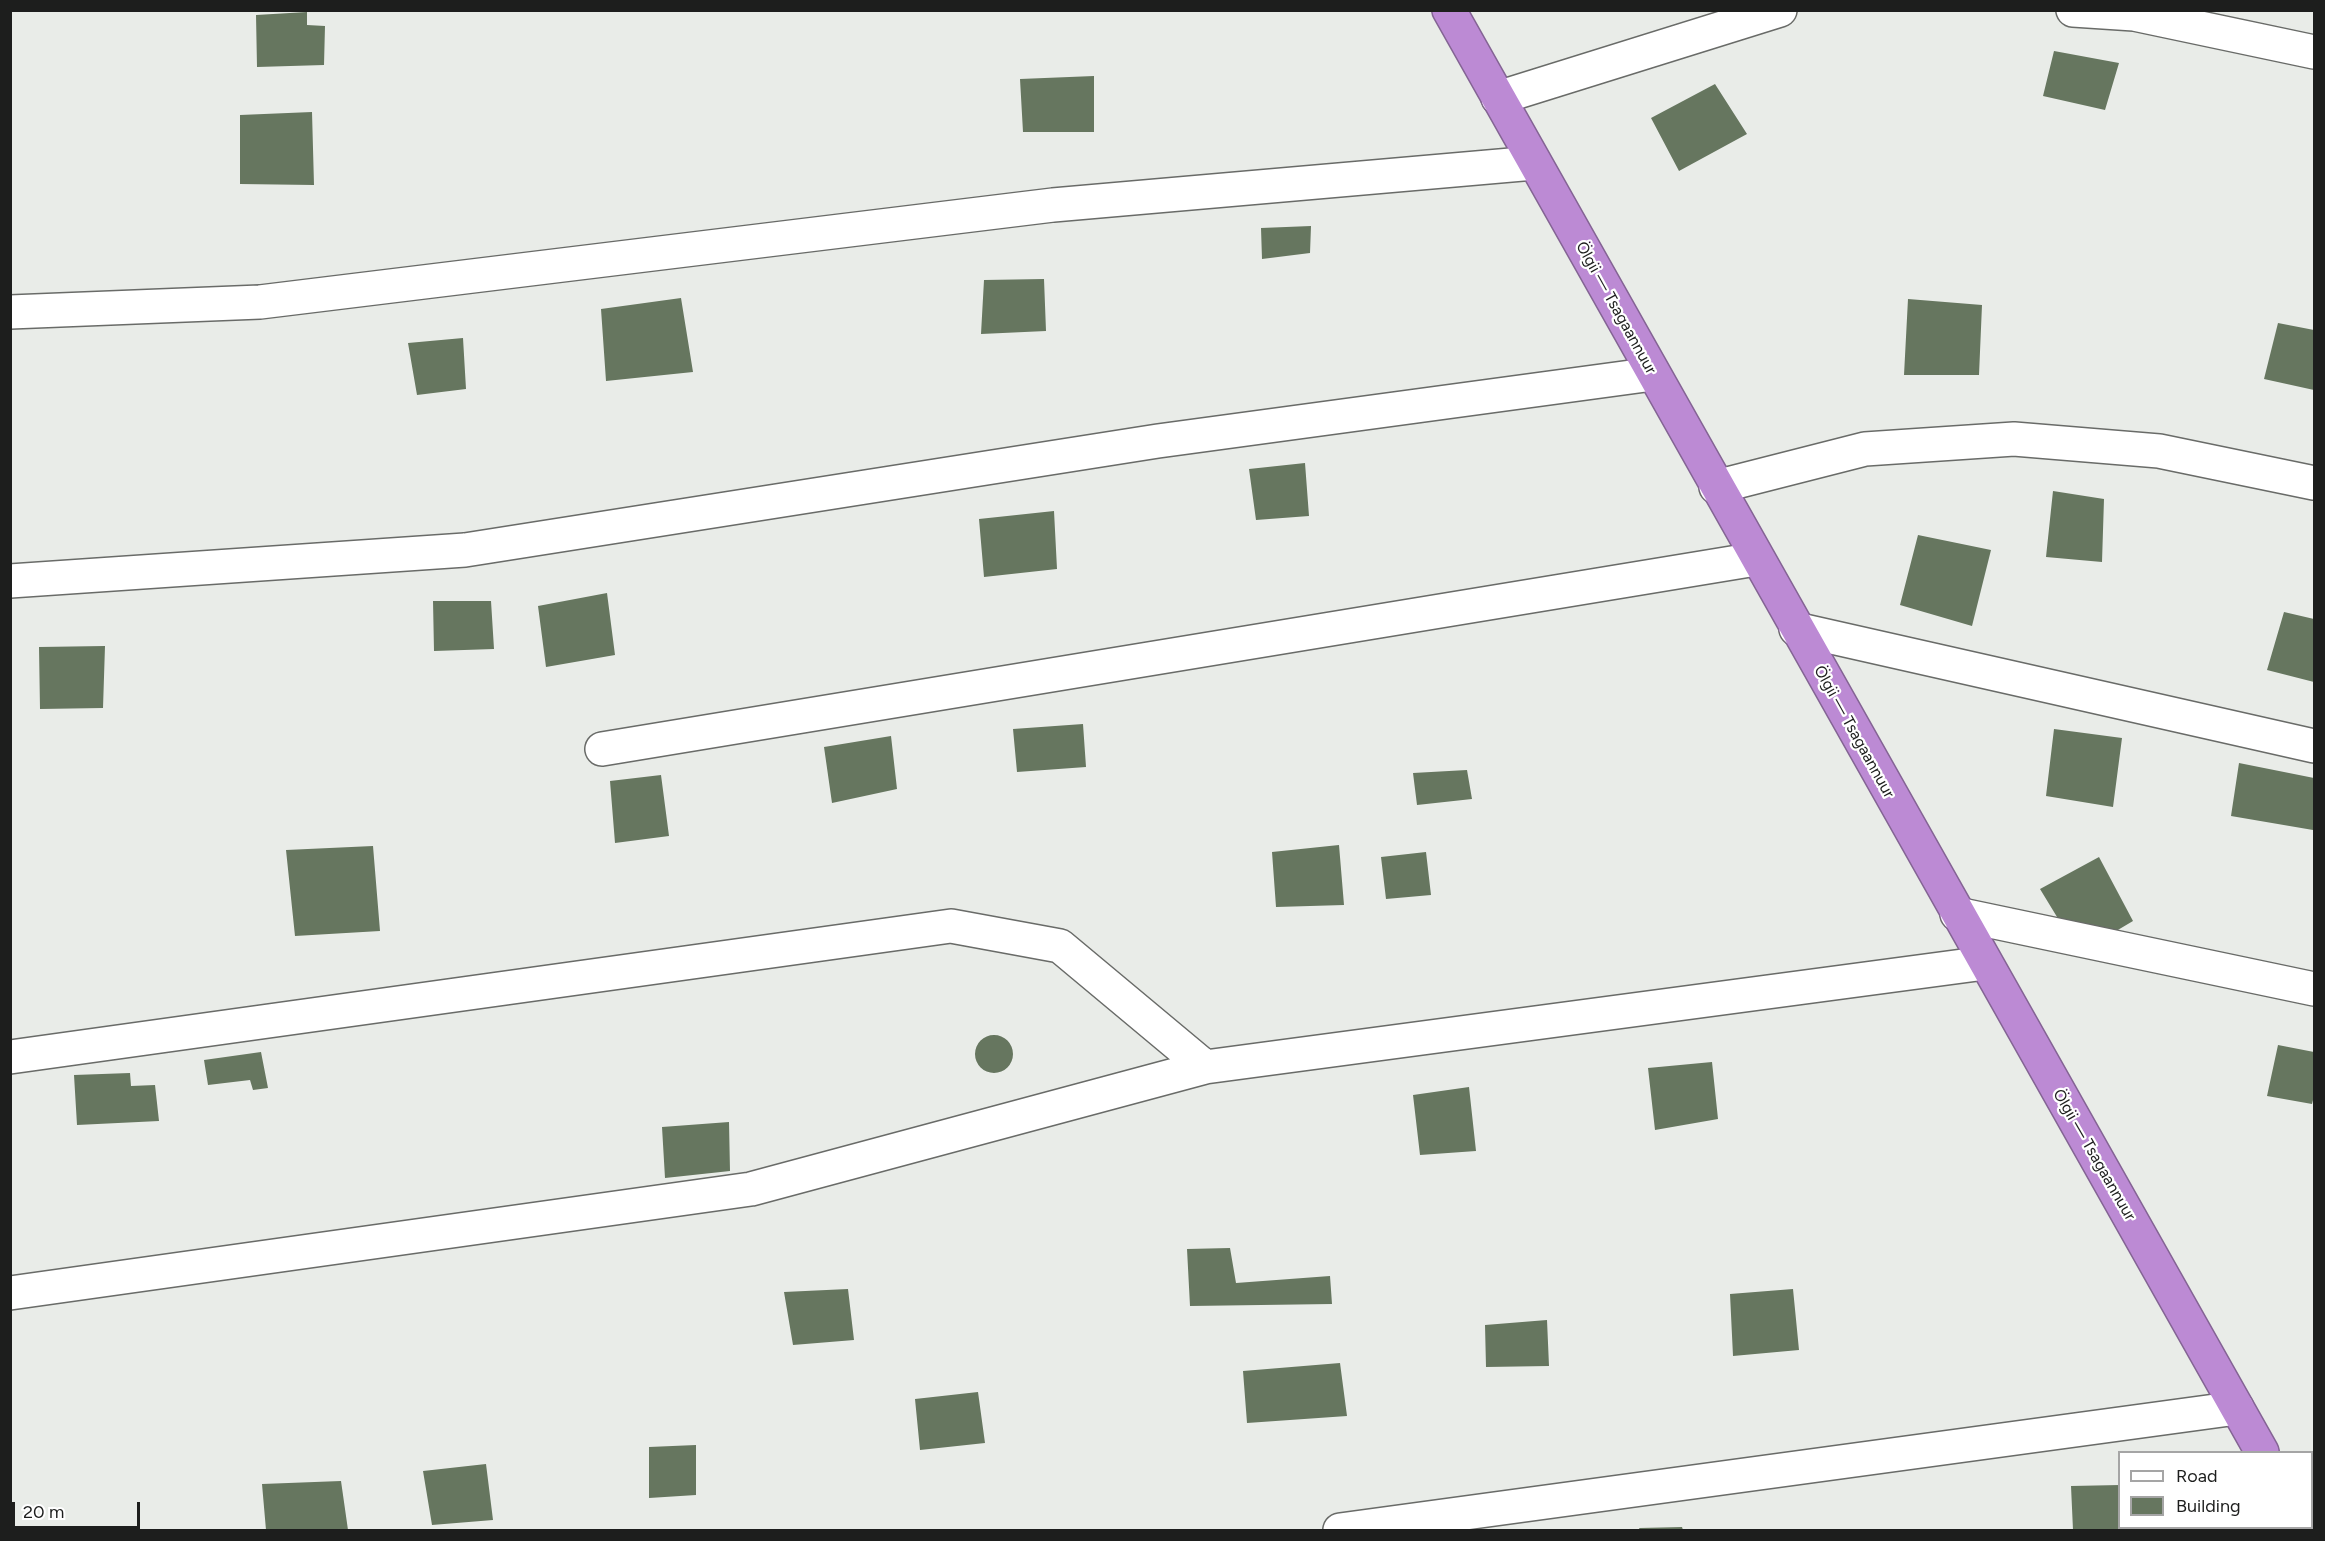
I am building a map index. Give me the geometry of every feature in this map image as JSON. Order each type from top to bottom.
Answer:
[{"type":"highway","name":"Ölgii — Tsagaannuur","points":[[1449,10],[1756,559],[2261,1451]]},
{"type":"street","points":[[1498,98],[1780,10]]},
{"type":"street","points":[[2073,10],[2134,14],[2314,52]]},
{"type":"street","points":[[10,312],[260,302],[1053,205],[1534,164]]},
{"type":"street","points":[[10,581],[465,550],[1158,441],[1653,374]]},
{"type":"street","points":[[1716,487],[1865,449],[2014,439],[2159,452],[2314,483]]},
{"type":"street","points":[[602,749],[1756,559]]},
{"type":"street","points":[[1796,629],[2314,746]]},
{"type":"street","points":[[1957,914],[2314,988]]},
{"type":"street","points":[[10,1057],[951,926],[1060,946],[1205,1067]]},
{"type":"street","points":[[10,1293],[752,1189],[1205,1067],[1985,963]]},
{"type":"street","points":[[1340,1530],[2237,1408]]},
{"type":"building","points":[[307,12],[307,25],[325,26],[324,65],[257,67],[256,15]]},
{"type":"building","points":[[2054,51],[2119,63],[2105,110],[2043,96]]},
{"type":"building","points":[[1094,76],[1094,132],[1023,132],[1020,79]]},
{"type":"building","points":[[1715,84],[1747,134],[1679,171],[1651,118]]},
{"type":"building","points":[[312,112],[314,185],[240,184],[240,115]]},
{"type":"building","points":[[1311,226],[1310,253],[1262,259],[1261,228]]},
{"type":"building","points":[[1044,279],[1046,331],[981,334],[984,280]]},
{"type":"building","points":[[681,298],[693,372],[606,381],[601,309]]},
{"type":"building","points":[[1908,299],[1982,305],[1979,375],[1904,375]]},
{"type":"building","points":[[2278,323],[2314,330],[2314,390],[2264,379]]},
{"type":"building","points":[[463,338],[466,389],[417,395],[408,343]]},
{"type":"building","points":[[1305,463],[1309,516],[1256,520],[1249,469]]},
{"type":"building","points":[[2053,491],[2104,499],[2102,562],[2046,557]]},
{"type":"building","points":[[1054,511],[1057,569],[984,577],[979,519]]},
{"type":"building","points":[[1918,535],[1991,550],[1972,626],[1900,605]]},
{"type":"building","points":[[607,593],[615,655],[546,667],[538,606]]},
{"type":"building","points":[[433,601],[491,601],[494,649],[434,651]]},
{"type":"building","points":[[2284,612],[2314,619],[2314,682],[2267,670]]},
{"type":"building","points":[[105,646],[103,708],[40,709],[39,647]]},
{"type":"building","points":[[1083,724],[1086,767],[1017,772],[1013,729]]},
{"type":"building","points":[[2054,729],[2122,738],[2113,807],[2046,796]]},
{"type":"building","points":[[891,736],[897,789],[832,803],[824,747]]},
{"type":"building","points":[[2239,763],[2314,778],[2313,830],[2231,816]]},
{"type":"building","points":[[1467,770],[1472,799],[1417,805],[1413,773]]},
{"type":"building","points":[[661,775],[669,836],[615,843],[610,781]]},
{"type":"building","points":[[1339,845],[1344,905],[1276,907],[1272,852]]},
{"type":"building","points":[[373,846],[380,931],[295,936],[286,850]]},
{"type":"building","points":[[1426,852],[1431,895],[1386,899],[1381,857]]},
{"type":"building","points":[[2099,857],[2133,921],[2079,953],[2040,889]]},
{"type":"building","points":[[994,1035],[1007,1041],[1013,1054],[1007,1067],[994,1073],[981,1067],[975,1054],[981,1041]]},
{"type":"building","points":[[2278,1045],[2314,1052],[2312,1104],[2267,1096]]},
{"type":"building","points":[[261,1052],[268,1088],[253,1090],[250,1080],[208,1085],[204,1060]]},
{"type":"building","points":[[1712,1062],[1718,1119],[1655,1130],[1648,1068]]},
{"type":"building","points":[[130,1073],[131,1086],[155,1085],[159,1121],[77,1125],[74,1075]]},
{"type":"building","points":[[1469,1087],[1476,1151],[1420,1155],[1413,1095]]},
{"type":"building","points":[[729,1122],[730,1171],[665,1178],[662,1127]]},
{"type":"building","points":[[1230,1248],[1236,1283],[1330,1276],[1332,1304],[1190,1306],[1187,1249]]},
{"type":"building","points":[[848,1289],[854,1340],[793,1345],[784,1292]]},
{"type":"building","points":[[1793,1289],[1799,1350],[1733,1356],[1730,1294]]},
{"type":"building","points":[[1547,1320],[1549,1366],[1486,1367],[1485,1325]]},
{"type":"building","points":[[1340,1363],[1347,1416],[1247,1423],[1243,1371]]},
{"type":"building","points":[[978,1392],[985,1443],[920,1450],[915,1399]]},
{"type":"building","points":[[696,1445],[696,1495],[649,1498],[649,1447]]},
{"type":"building","points":[[486,1464],[493,1520],[432,1525],[423,1471]]},
{"type":"building","points":[[341,1481],[348,1530],[266,1530],[262,1484]]},
{"type":"building","points":[[2118,1485],[2118,1529],[2139,1530],[2073,1530],[2071,1486]]},
{"type":"building","points":[[1682,1527],[1683,1530],[1640,1530],[1639,1528]]}]
